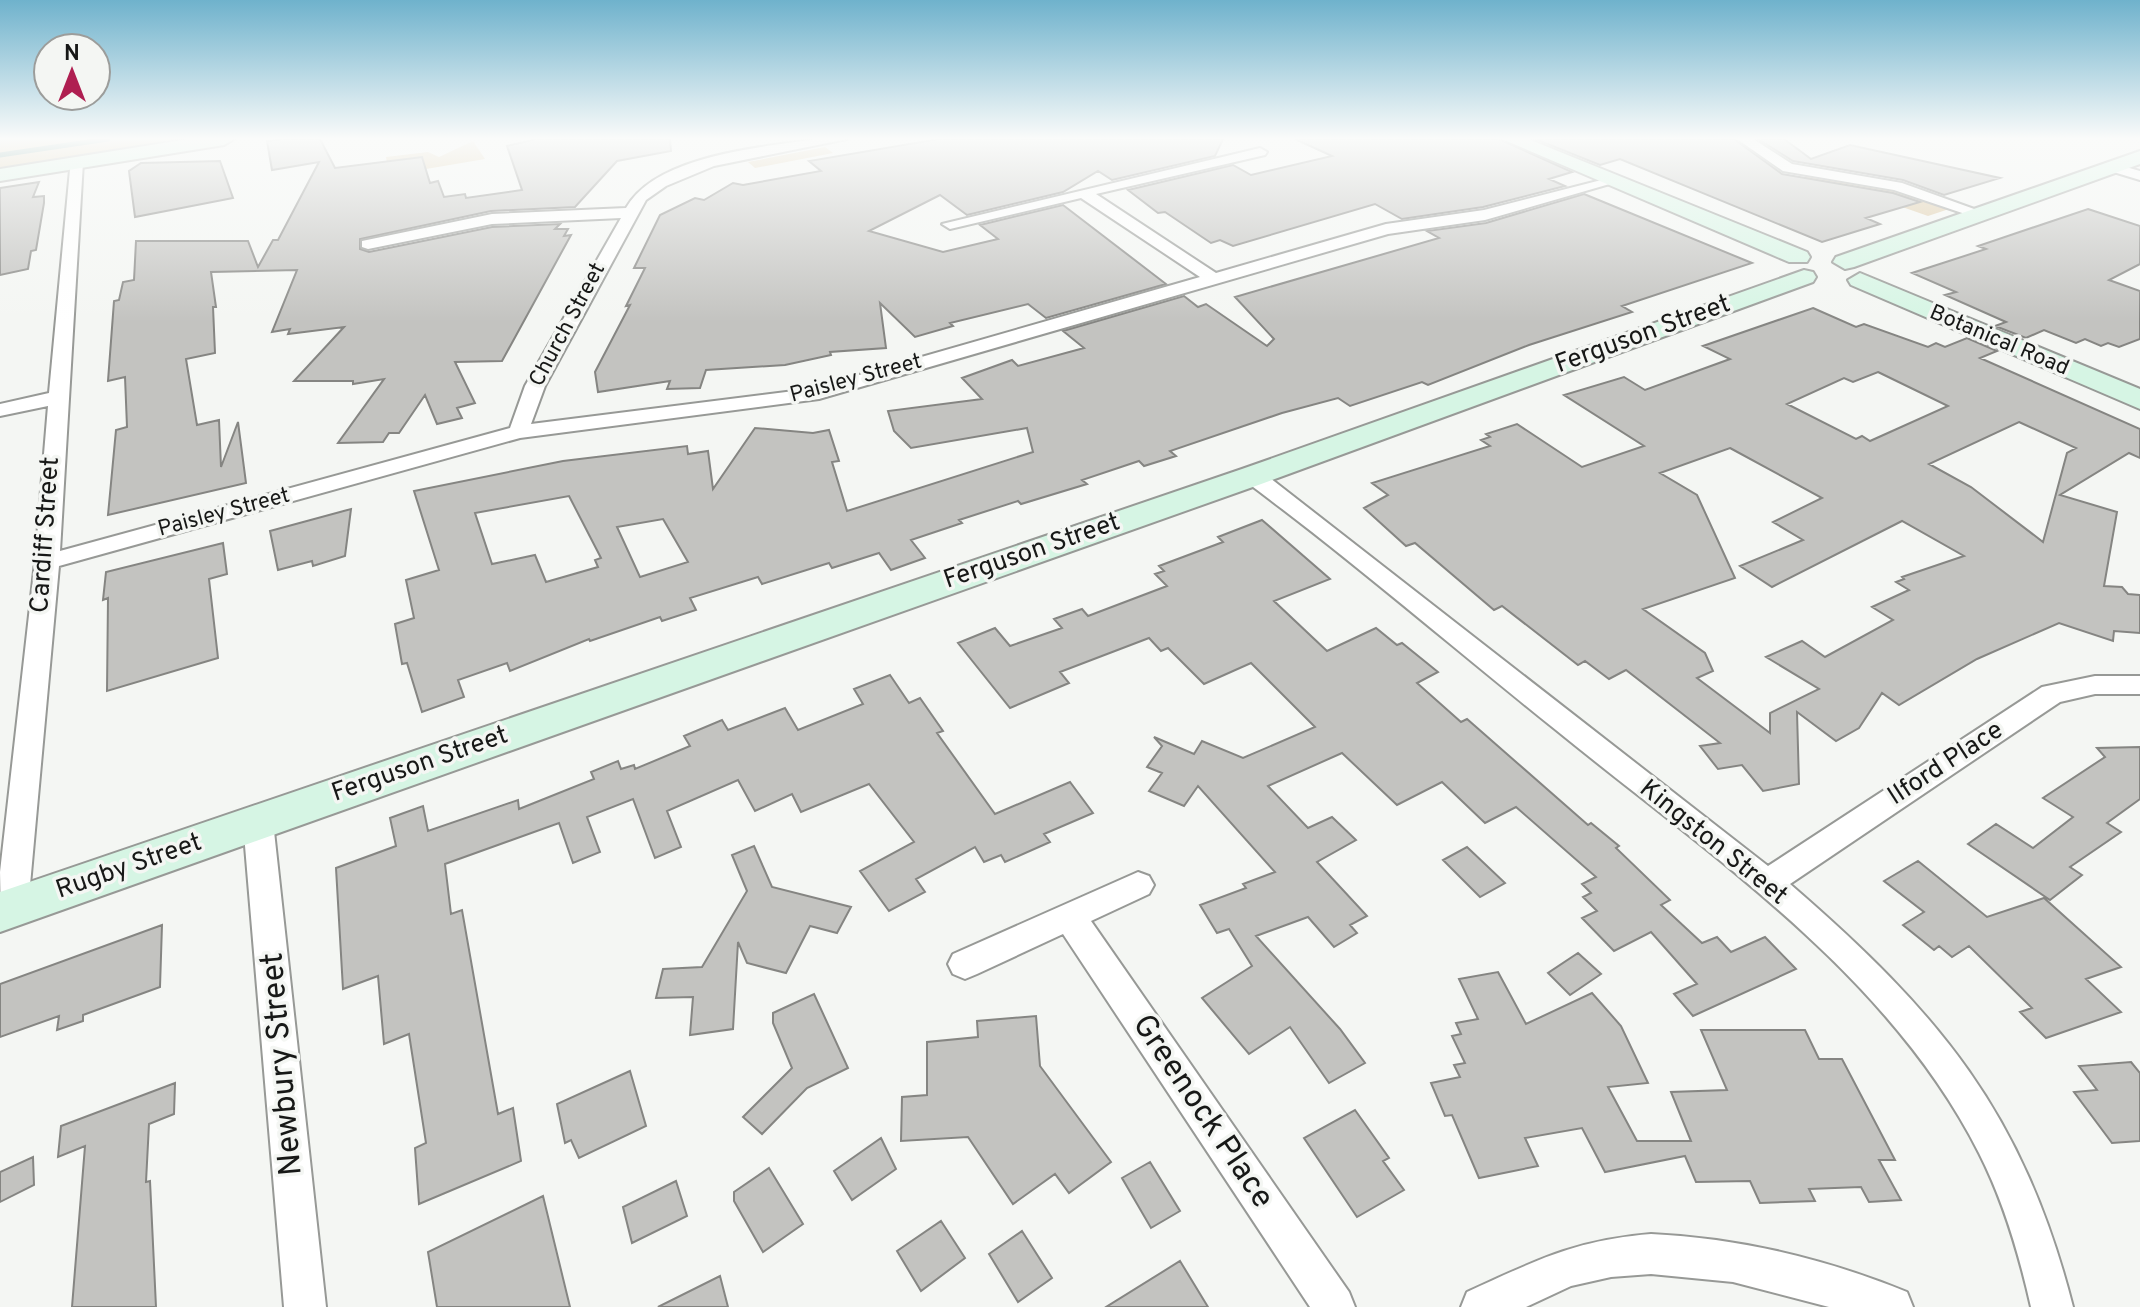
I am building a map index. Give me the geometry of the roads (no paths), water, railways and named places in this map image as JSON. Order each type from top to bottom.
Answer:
[{"type":"street","name":"Cardiff Street","points":[[6,910],[47,562],[56,398],[73,200]]},
{"type":"street","name":"Church Street","points":[[519,432],[530,396],[628,213],[640,200]]},
{"type":"street","points":[[950,224],[1054,200]]},
{"type":"street","points":[[1095,200],[1211,277]]},
{"type":"street","name":"Paisley Street","points":[[47,562],[519,432],[812,395],[1211,277],[1386,229],[1495,213],[1543,200]]},
{"type":"street","name":"Botanical Road","points":[[1657,200],[1828,274],[2140,400]]},
{"type":"street","points":[[1938,200],[1980,214]]},
{"type":"street","name":"Ferguson Street","points":[[258,822],[1828,274],[2019,200]]},
{"type":"street","points":[[368,244],[492,219],[628,213]]},
{"type":"street","points":[[0,410],[56,398]]},
{"type":"street","name":"Kingston Street","points":[[1253,476],[1766,884],[1872,978],[1964,1092],[2000,1155],[2026,1217],[2052,1307]]},
{"type":"street","name":"Ilford Place","points":[[1766,884],[2052,694],[2095,685],[2140,685]]},
{"type":"street","name":"Rugby Street","points":[[6,910],[258,822]]},
{"type":"street","name":"Newbury Street","points":[[258,822],[305,1307]]},
{"type":"street","points":[[965,964],[1138,885]]},
{"type":"street","name":"Greenock Place","points":[[1069,916],[1334,1307]]},
{"type":"street","points":[[1482,1307],[1571,1266],[1654,1253],[1745,1263],[1892,1307]]}]
